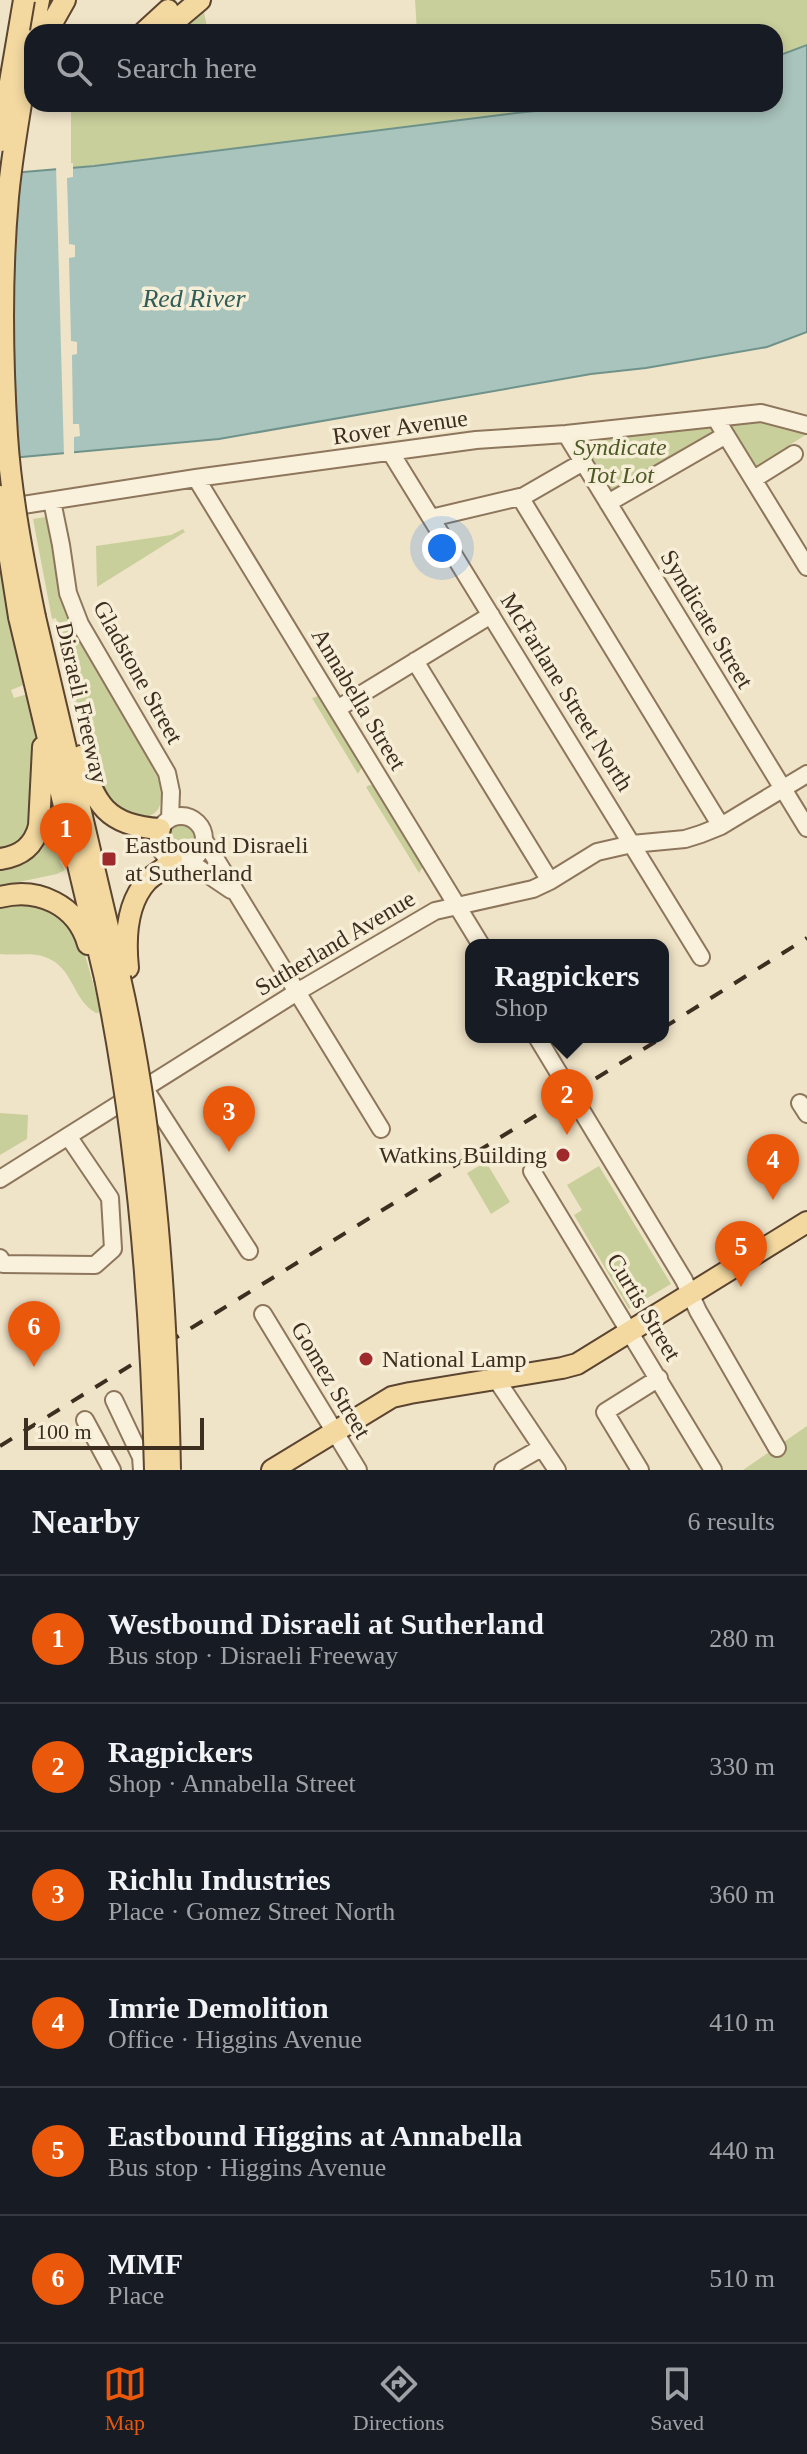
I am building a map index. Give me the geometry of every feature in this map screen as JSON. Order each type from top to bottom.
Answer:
[{"type":"main road","name":"Disraeli Freeway","points":[[24,0],[7,144],[3,319],[7,439],[25,564],[27,617],[44,654],[146,1129],[160,1263],[170,1470]]},
{"type":"main road","points":[[34,24],[39,0]]},
{"type":"main road","points":[[52,24],[65,0]]},
{"type":"main road","points":[[153,24],[180,0]]},
{"type":"main road","points":[[172,24],[200,0]]},
{"type":"main road","name":"Disraeli Freeway","points":[[7,144],[24,73]]},
{"type":"main road","points":[[0,95],[24,94]]},
{"type":"main road","points":[[0,104],[24,104]]},
{"type":"main road","points":[[7,144],[24,110]]},
{"type":"main road","name":"Disraeli Freeway","points":[[0,496],[27,617],[45,723],[112,978]]},
{"type":"main road","points":[[44,654],[78,744],[88,780],[98,800],[114,817],[126,824],[165,824]]},
{"type":"main road","points":[[0,859],[11,858],[27,849],[36,838],[45,723]]},
{"type":"main road","points":[[112,978],[126,941],[134,902],[145,883],[180,861]]},
{"type":"main road","points":[[0,897],[27,893],[57,903],[80,925],[112,978]]},
{"type":"main road","name":"Disraeli Freeway","points":[[124,1031],[145,1268],[155,1470]]},
{"type":"main road","points":[[272,1470],[392,1397],[569,1367],[807,1222]]},
{"type":"street","name":"Rover Avenue","points":[[0,508],[476,440],[566,434],[761,413],[807,425]]},
{"type":"street","points":[[716,419],[807,567]]},
{"type":"street","name":"Syndicate Street","points":[[566,434],[807,828]]},
{"type":"street","points":[[608,503],[726,435]]},
{"type":"street","name":"McFarlane Street North","points":[[391,453],[431,518],[452,564],[491,615],[701,957]]},
{"type":"street","points":[[754,479],[794,454]]},
{"type":"street","points":[[431,518],[520,497],[583,462]]},
{"type":"street","name":"Annabella Street","points":[[196,478],[477,939]]},
{"type":"street","points":[[520,497],[721,826]]},
{"type":"street","name":"Gladstone Street","points":[[52,501],[68,593],[80,624],[167,773],[171,792],[165,824],[158,839],[160,850],[180,861]]},
{"type":"street","points":[[269,599],[285,589]]},
{"type":"street","points":[[337,709],[491,615]]},
{"type":"street","points":[[415,661],[550,881]]},
{"type":"street","name":"Sutherland Avenue","points":[[0,1179],[297,992],[435,911],[514,895],[550,881],[597,852],[632,844],[685,839],[721,826],[807,774]]},
{"type":"street","points":[[165,824],[185,817],[195,821],[201,829],[204,840],[381,1129]]},
{"type":"street","points":[[180,861],[201,850],[204,840]]},
{"type":"street","points":[[180,861],[236,893]]},
{"type":"street","points":[[541,1043],[684,1280],[698,1311],[777,1448]]},
{"type":"street","points":[[145,1089],[249,1251]]},
{"type":"street","points":[[0,1258],[3,1264],[95,1265],[113,1249],[110,1198],[68,1136]]},
{"type":"street","name":"Curtis Street","points":[[532,1171],[713,1470]]},
{"type":"street","name":"Gomez Street","points":[[263,1314],[358,1470]]},
{"type":"street","points":[[640,1470],[605,1412],[659,1378]]},
{"type":"street","points":[[496,1379],[557,1470]]},
{"type":"street","points":[[114,1400],[141,1457],[142,1470]]},
{"type":"street","points":[[85,1420],[112,1470]]},
{"type":"street","points":[[503,1470],[541,1448]]},
{"type":"green space","points":[[415,0],[807,0],[807,45],[783,54],[783,24],[416,24]]},
{"type":"green space","points":[[204,12],[206,24],[182,24]]},
{"type":"green space","points":[[71,112],[526,112],[516,113],[71,168]]},
{"type":"green space","points":[[764,419],[807,434],[755,467],[731,427],[732,424]]},
{"type":"green space","name":"Syndicate Tot Lot","points":[[709,426],[716,435],[614,492],[595,470],[588,454],[587,442],[594,439]]},
{"type":"green space","points":[[45,517],[50,526],[58,564],[158,775],[160,806],[154,814],[145,817],[123,810],[112,801],[95,772],[65,674],[56,618],[52,619],[33,519]]},
{"type":"green space","points":[[183,529],[185,532],[97,587],[96,546],[171,535]]},
{"type":"green space","points":[[0,546],[13,615],[8,617],[19,669],[24,669],[26,684],[11,690],[14,698],[28,694],[38,755],[36,824],[25,843],[0,852]]},
{"type":"green space","points":[[318,696],[363,765],[358,774],[312,698]]},
{"type":"green space","points":[[375,786],[424,865],[419,873],[366,787]]},
{"type":"green space","points":[[51,792],[63,848],[63,859],[60,861],[65,870],[0,886],[0,866],[30,854],[44,842]]},
{"type":"green space","points":[[181,826],[191,830],[195,840],[191,850],[181,854],[171,850],[167,840],[171,830]]},
{"type":"green space","points":[[15,902],[54,908],[81,940],[101,1012],[96,1013],[88,1007],[55,962],[34,955],[0,954],[0,905]]},
{"type":"green space","points":[[0,1113],[28,1115],[27,1139],[0,1155]]},
{"type":"green space","points":[[486,1162],[510,1202],[491,1214],[467,1173]]},
{"type":"green space","points":[[599,1166],[671,1284],[629,1309],[574,1215],[582,1210],[567,1185]]},
{"type":"green space","points":[[807,1426],[807,1470],[743,1470]]},
{"type":"water","name":"Red River","points":[[807,45],[807,332],[767,347],[646,368],[591,374],[219,439],[0,459],[0,174],[94,166],[526,112],[783,112],[783,54]]},
{"type":"pier","points":[[73,163],[73,177],[67,178],[69,244],[75,245],[75,257],[69,258],[71,341],[77,342],[77,354],[72,355],[73,424],[79,424],[80,436],[74,437],[74,456],[64,457],[56,165]]},
{"type":"railway","points":[[669,1024],[807,938]]},
{"type":"railway","points":[[0,1446],[653,1043]]},
{"type":"place","name":"Eastbound Disraeli at Sutherland","points":[[109,859]]},
{"type":"place","name":"Westbound Disraeli at Sutherland","points":[[66,869]]},
{"type":"place","name":"Ragpickers","points":[[567,1135]]},
{"type":"place","name":"Richlu Industries","points":[[229,1152]]},
{"type":"place","name":"Watkins Building","points":[[563,1155]]},
{"type":"place","name":"Imrie Demolition","points":[[773,1200]]},
{"type":"place","name":"Eastbound Higgins at Annabella","points":[[741,1287]]},
{"type":"place","name":"National Lamp","points":[[366,1359]]},
{"type":"place","name":"MMF","points":[[34,1367]]}]
